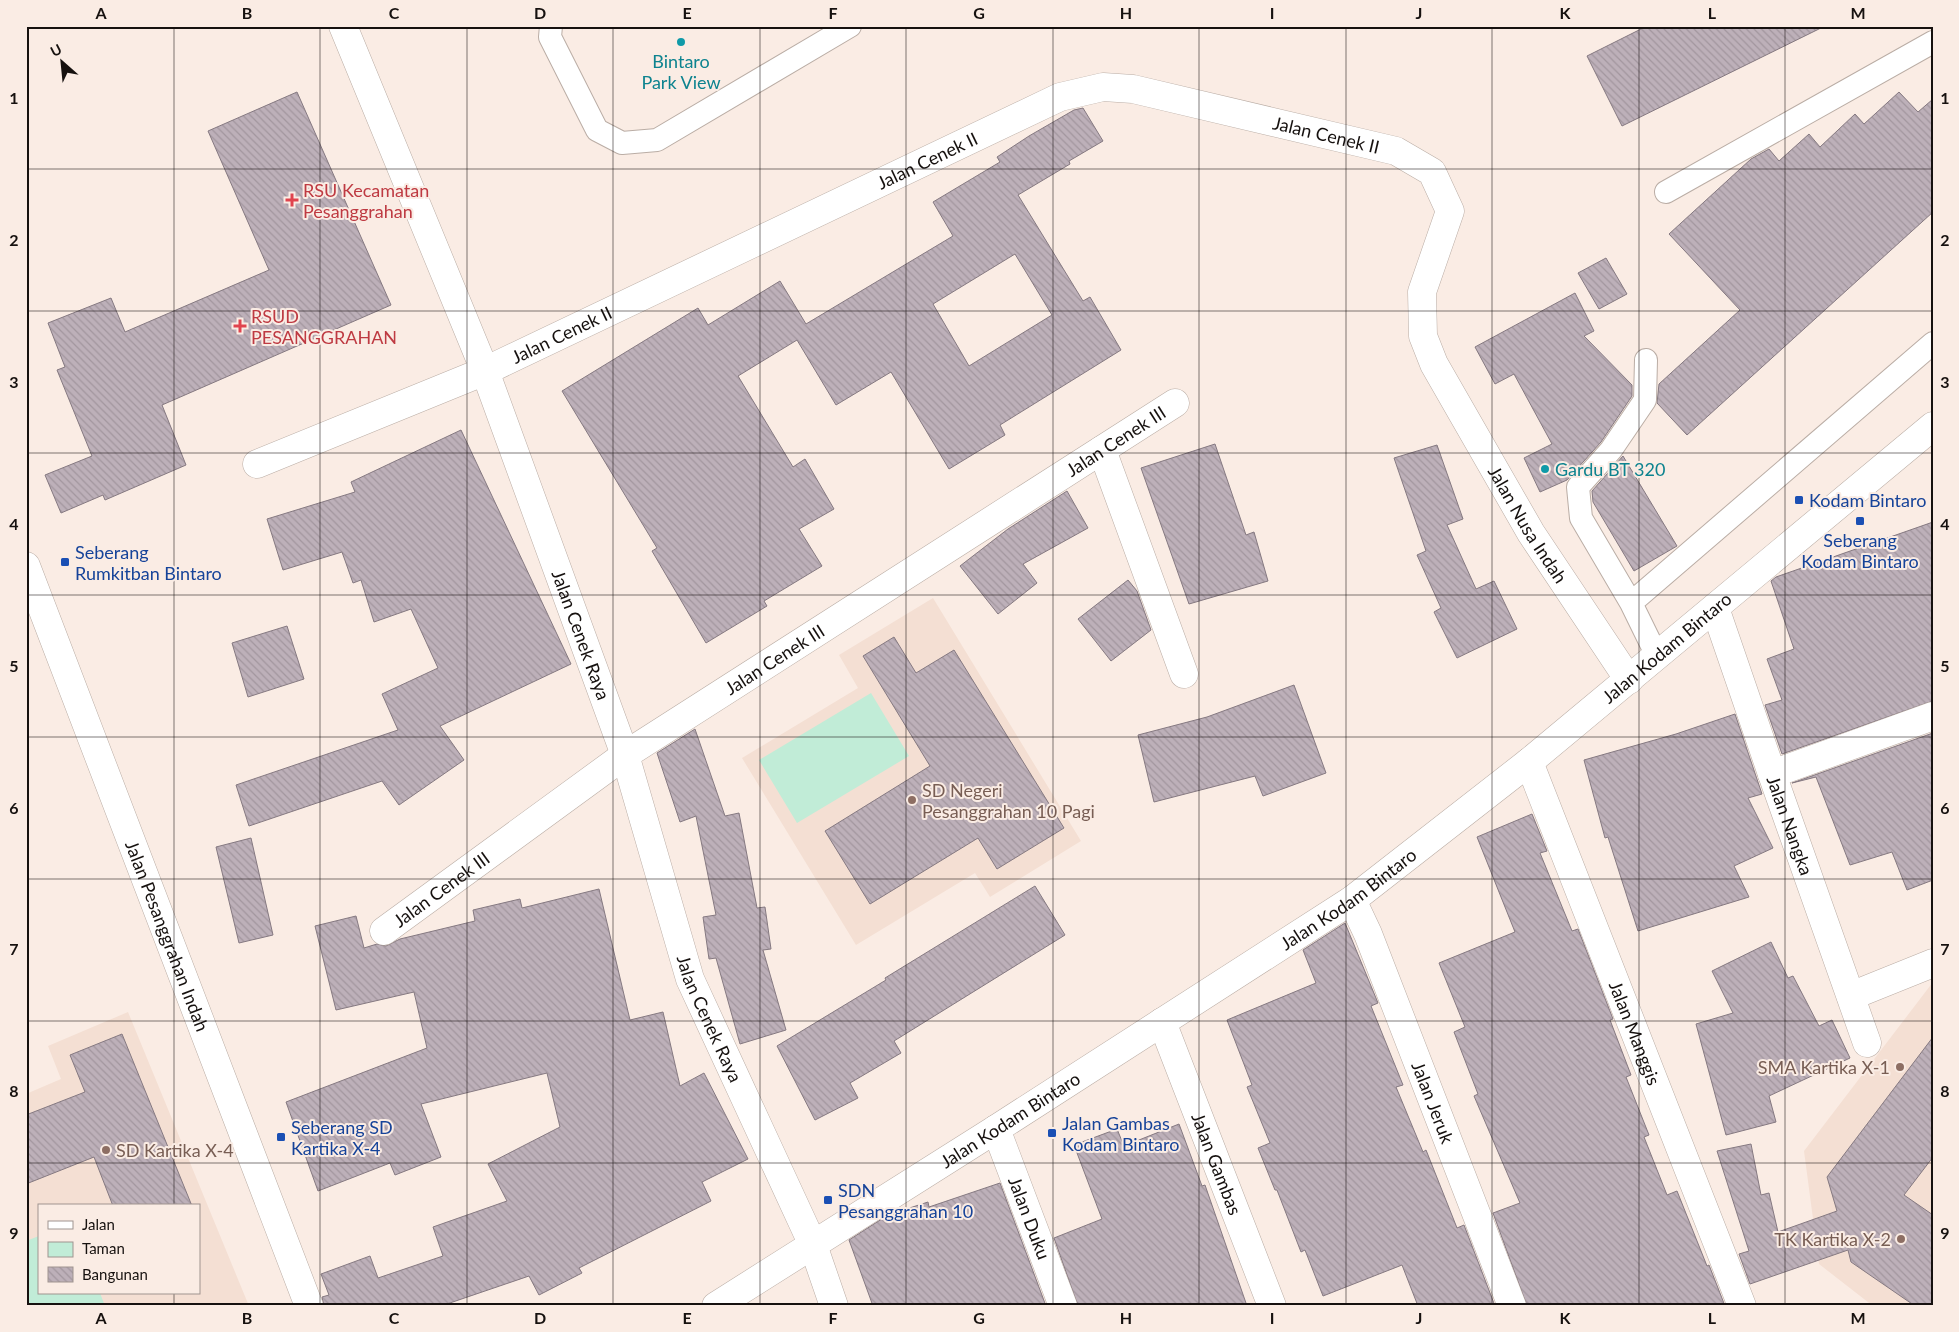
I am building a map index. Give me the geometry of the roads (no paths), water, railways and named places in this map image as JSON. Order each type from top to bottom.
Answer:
[{"type":"street","name":"Jalan Cenek Raya","points":[[343,26],[484,371],[625,755],[690,979],[813,1245],[834,1306]]},
{"type":"street","name":"Jalan Cenek II","points":[[257,464],[484,371],[1060,97],[1103,87],[1133,89],[1396,151],[1432,172],[1450,211],[1422,292],[1423,336],[1434,364]]},
{"type":"street","name":"Jalan Nusa Indah","points":[[1434,364],[1531,533],[1629,680]]},
{"type":"street","name":"Jalan Cenek III","points":[[384,931],[625,755],[1176,403]]},
{"type":"street","name":"Jalan Kodam Bintaro","points":[[716,1306],[1352,900],[1529,762],[1933,426]]},
{"type":"street","points":[[1102,450],[1184,674]]},
{"type":"street","name":"Jalan Pesanggrahan Indah","points":[[26,566],[309,1306]]},
{"type":"street","name":"Jalan Nangka","points":[[1715,608],[1867,1043]]},
{"type":"street","points":[[1772,774],[1933,716]]},
{"type":"street","name":"Jalan Manggis","points":[[1529,762],[1742,1306]]},
{"type":"street","name":"Jalan Jeruk","points":[[1352,900],[1368,934],[1512,1306]]},
{"type":"street","points":[[1851,996],[1933,963]]},
{"type":"street","name":"Jalan Gambas","points":[[1162,1022],[1272,1306]]},
{"type":"street","name":"Jalan Duku","points":[[996,1129],[1063,1306]]},
{"type":"lane","points":[[551,26],[550,37],[597,130],[622,143],[657,140],[850,26]]},
{"type":"lane","points":[[1666,192],[1933,42]]},
{"type":"lane","points":[[1631,603],[1933,343]]},
{"type":"lane","points":[[1646,360],[1645,400],[1611,450],[1578,487],[1581,518],[1631,603],[1657,656]]},
{"type":"place","name":"Bintaro Park View","points":[[681,42]]},
{"type":"place","name":"RSU Kecamatan Pesanggrahan","points":[[292,200]]},
{"type":"place","name":"RSUD PESANGGRAHAN","points":[[240,326]]},
{"type":"place","name":"Gardu BT 320","points":[[1545,469]]},
{"type":"place","name":"Kodam Bintaro","points":[[1799,500]]},
{"type":"place","name":"Seberang Kodam Bintaro","points":[[1860,521]]},
{"type":"place","name":"Seberang Rumkitban Bintaro","points":[[65,562]]},
{"type":"place","name":"SD Negeri Pesanggrahan 10 Pagi","points":[[912,800]]},
{"type":"place","name":"SMA Kartika X-1","points":[[1900,1067]]},
{"type":"place","name":"Jalan Gambas Kodam Bintaro","points":[[1052,1133]]},
{"type":"place","name":"Seberang SD Kartika X-4","points":[[281,1137]]},
{"type":"place","name":"SD Kartika X-4","points":[[106,1150]]},
{"type":"place","name":"SDN Pesanggrahan 10","points":[[828,1200]]},
{"type":"place","name":"TK Kartika X-2","points":[[1901,1239]]}]
